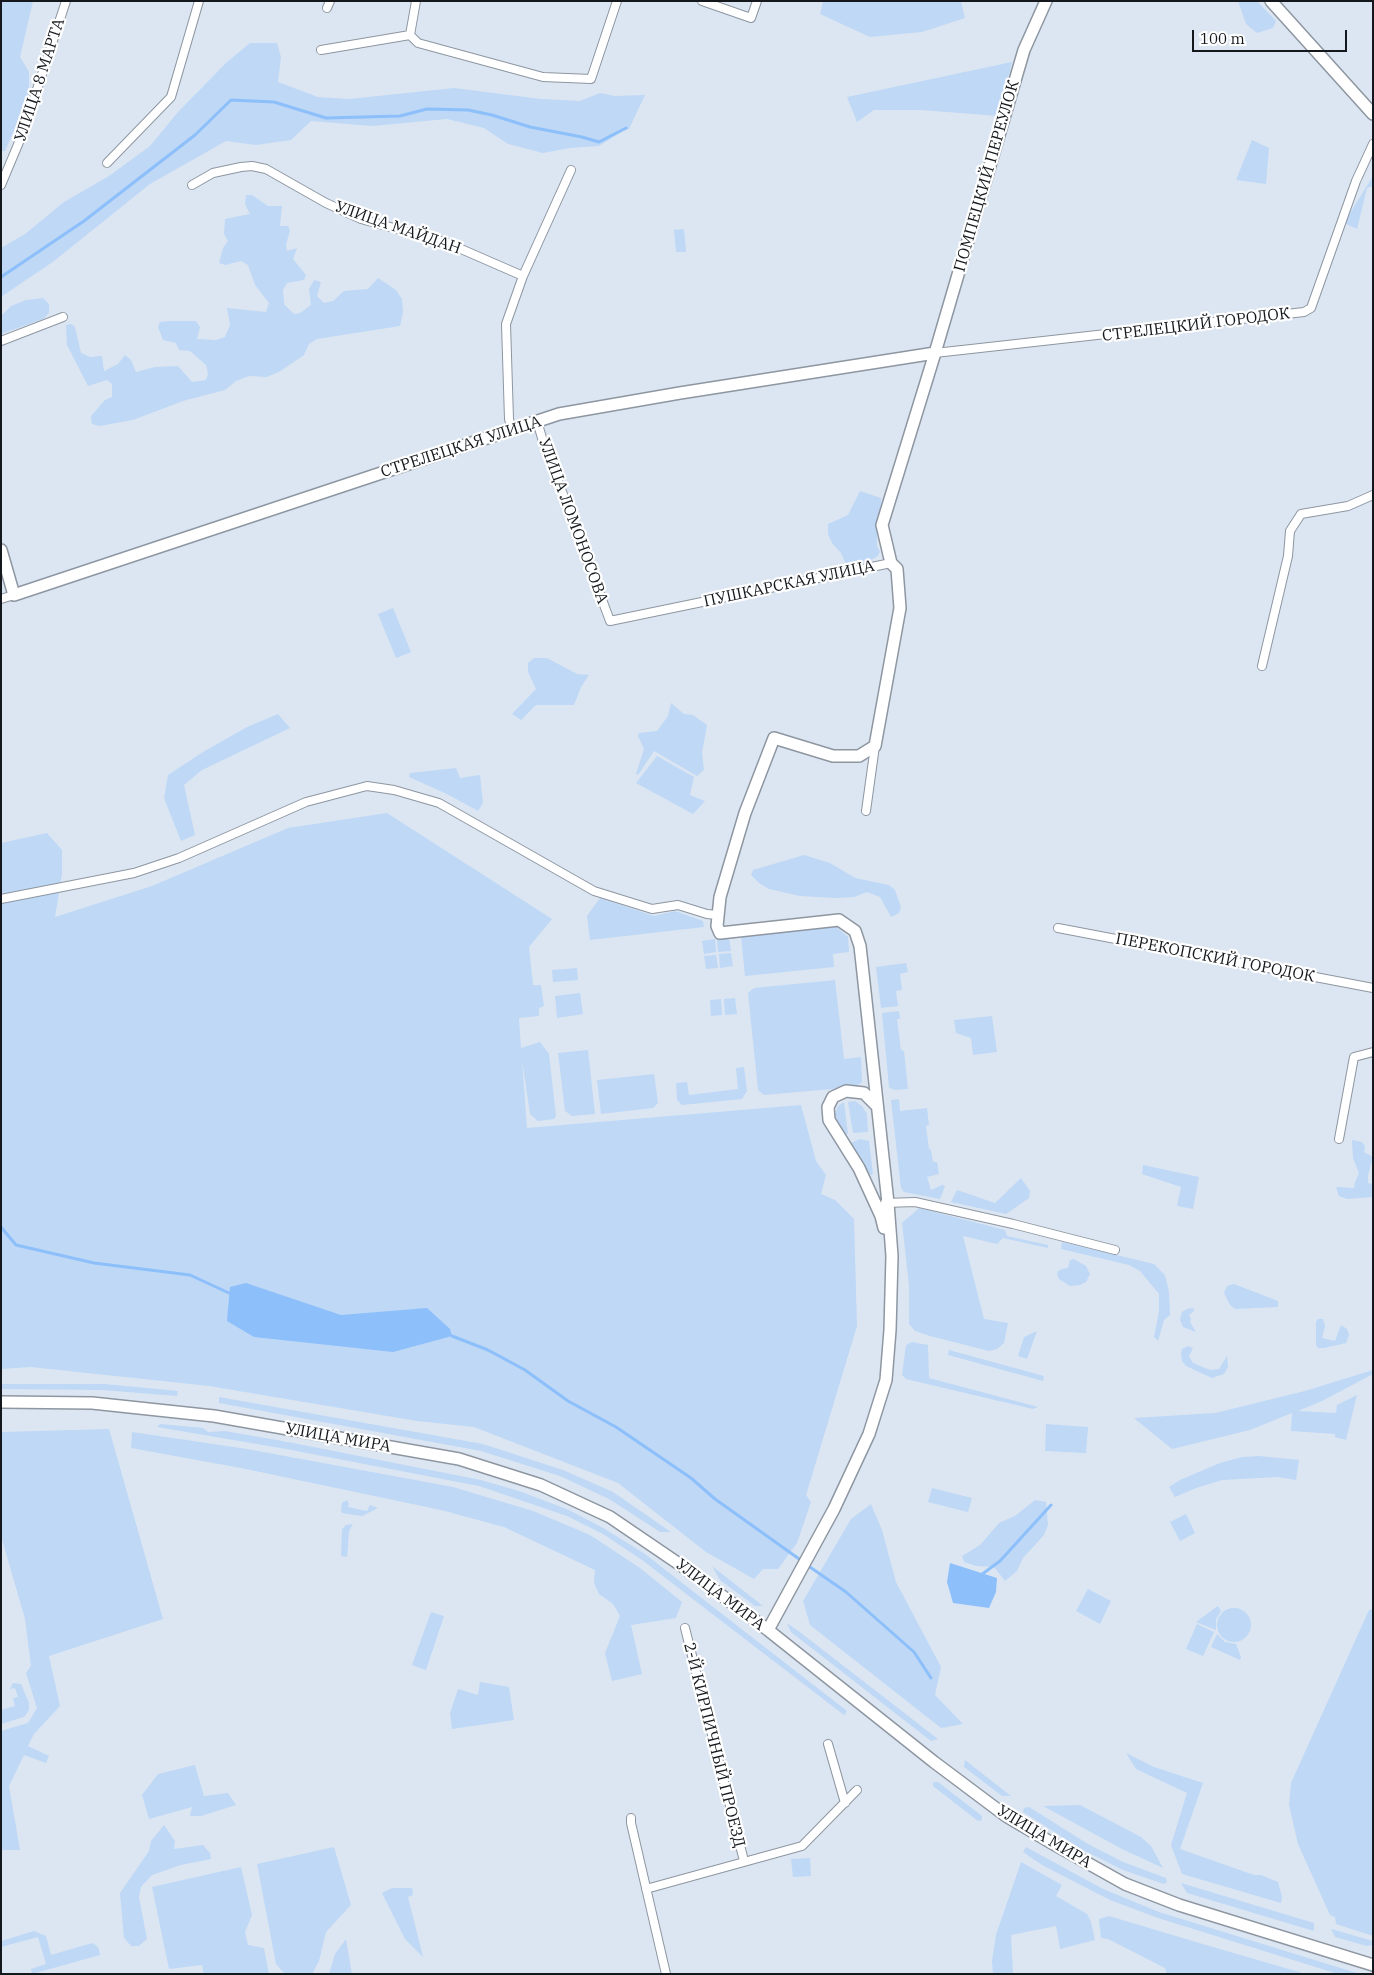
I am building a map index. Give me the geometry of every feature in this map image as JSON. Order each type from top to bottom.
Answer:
[{"type":"street","name":"УЛИЦА 8 МАРТА","points":[[1,185],[22,136],[66,1]]},
{"type":"street","points":[[107,163],[171,97],[199,1]]},
{"type":"street","points":[[410,35],[416,1]]},
{"type":"street","points":[[410,35],[418,43],[543,77],[591,79],[617,1]]},
{"type":"street","points":[[702,1],[751,18],[757,1]]},
{"type":"street","name":"ПОМПЕЦКИЙ ПЕРЕУЛОК","points":[[891,563],[882,525],[935,353],[1024,50],[1046,1]]},
{"type":"street","points":[[1271,1],[1373,114]]},
{"type":"street","points":[[321,50],[410,35]]},
{"type":"street","name":"СТРЕЛЕЦКИЙ ГОРОДОК","points":[[935,353],[1304,312],[1310,308],[1356,180],[1373,144]]},
{"type":"street","name":"УЛИЦА МАЙДАН","points":[[192,185],[213,173],[252,166],[266,169],[326,203],[361,219],[445,242],[523,276]]},
{"type":"street","points":[[512,430],[506,324],[523,276],[571,170]]},
{"type":"street","points":[[1,341],[63,317]]},
{"type":"street","name":"СТРЕЛЕЦКАЯ УЛИЦА","points":[[1,599],[559,414],[935,353]]},
{"type":"street","name":"УЛИЦА ЛОМОНОСОВА","points":[[537,421],[610,621]]},
{"type":"street","points":[[1262,666],[1288,556],[1290,531],[1301,514],[1348,506],[1373,494]]},
{"type":"street","points":[[1,550],[14,595]]},
{"type":"street","name":"ПУШКАРСКАЯ УЛИЦА","points":[[610,621],[891,563],[897,569],[900,608],[875,746]]},
{"type":"street","points":[[768,1630],[834,1509],[869,1434],[886,1380],[890,1330],[892,1256],[860,946],[855,931],[839,920],[720,933],[717,926],[720,897],[745,813],[774,738],[833,756],[859,756],[875,746]]},
{"type":"street","points":[[866,811],[875,746]]},
{"type":"street","points":[[1,899],[134,873],[178,858],[306,802],[367,786],[394,790],[439,803],[594,891],[652,909],[678,905],[718,915]]},
{"type":"street","name":"ПЕРЕКОПСКИЙ ГОРОДОК","points":[[1058,928],[1373,988]]},
{"type":"street","points":[[1339,1139],[1354,1057],[1373,1052]]},
{"type":"street","points":[[876,1105],[864,1093],[846,1091],[833,1097],[828,1107],[829,1120],[859,1168],[876,1204],[892,1256]]},
{"type":"street","points":[[876,1204],[915,1202],[1115,1250]]},
{"type":"street","name":"УЛИЦА МИРА","points":[[1,1402],[92,1402],[197,1414],[459,1459],[541,1484],[610,1517],[682,1566],[768,1630],[934,1762],[1006,1816],[1057,1846],[1125,1884],[1179,1906],[1373,1965]]},
{"type":"street","name":"2-Й КИРПИЧНЫЙ ПРОЕЗД","points":[[685,1628],[744,1861]]},
{"type":"street","points":[[828,1744],[845,1803]]},
{"type":"street","points":[[646,1889],[802,1846],[857,1790]]},
{"type":"street","points":[[631,1818],[666,1974]]},
{"type":"shaded area","points":[[1,1],[33,1],[20,57],[29,72],[29,96],[5,151],[1,151]]},
{"type":"shaded area","points":[[823,1],[961,1],[965,18],[922,32],[870,37],[820,14]]},
{"type":"shaded area","points":[[1238,1],[1257,1],[1276,21],[1273,28],[1257,33],[1246,24]]},
{"type":"shaded area","points":[[250,43],[277,43],[281,57],[278,82],[318,97],[349,99],[454,88],[541,99],[580,101],[600,93],[615,96],[645,95],[629,129],[599,146],[570,148],[543,153],[508,144],[484,128],[447,119],[372,126],[311,121],[291,140],[256,145],[226,141],[150,184],[54,261],[1,297],[1,248],[25,234],[64,202],[109,176],[150,146],[178,112],[226,63]]},
{"type":"shaded area","points":[[1012,62],[999,116],[921,110],[874,110],[857,122],[847,97]]},
{"type":"shaded area","points":[[1252,140],[1269,148],[1266,184],[1236,180]]},
{"type":"shaded area","points":[[1373,176],[1373,186],[1367,188],[1357,229],[1344,223]]},
{"type":"shaded area","points":[[246,195],[252,195],[268,206],[282,206],[280,226],[288,226],[290,230],[286,245],[287,251],[297,248],[293,259],[306,275],[304,280],[287,283],[283,290],[284,304],[294,314],[300,313],[311,305],[309,289],[314,280],[321,282],[317,296],[324,303],[333,301],[344,291],[368,289],[378,278],[396,290],[402,299],[403,312],[400,326],[317,339],[309,344],[304,355],[279,372],[266,377],[249,376],[236,381],[225,390],[183,401],[133,420],[99,426],[92,424],[91,416],[105,400],[112,397],[112,384],[107,380],[88,386],[67,345],[66,325],[72,324],[75,327],[81,353],[90,357],[102,356],[104,371],[118,364],[125,355],[131,360],[136,372],[155,367],[178,366],[192,382],[206,380],[208,374],[206,365],[190,351],[179,350],[176,343],[163,340],[158,327],[160,322],[196,321],[200,327],[197,339],[216,340],[225,337],[230,325],[227,308],[266,312],[269,303],[255,285],[248,265],[241,261],[225,265],[219,263],[223,248],[228,241],[224,234],[225,219],[250,214],[245,204]]},
{"type":"shaded area","points":[[684,229],[686,252],[676,252],[674,230]]},
{"type":"shaded area","points":[[43,298],[49,304],[49,313],[43,319],[1,334],[1,316],[11,306],[26,300]]},
{"type":"shaded area","points":[[860,491],[881,498],[882,514],[877,524],[877,547],[880,551],[878,556],[869,561],[850,566],[832,543],[828,534],[828,524],[848,515]]},
{"type":"shaded area","points":[[393,608],[411,652],[396,658],[378,614]]},
{"type":"shaded area","points":[[534,658],[547,658],[577,674],[589,675],[581,687],[574,705],[536,705],[521,720],[512,714],[536,689],[528,672],[528,663]]},
{"type":"shaded area","points":[[671,703],[684,714],[693,715],[707,725],[702,753],[704,770],[697,776],[654,751],[638,775],[636,774],[644,749],[638,736],[639,733],[657,731],[668,716]]},
{"type":"shaded area","points":[[278,714],[290,728],[202,770],[184,785],[195,835],[181,841],[164,798],[168,775],[247,727]]},
{"type":"shaded area","points":[[657,756],[694,777],[690,795],[705,801],[693,814],[636,783]]},
{"type":"shaded area","points":[[456,768],[460,778],[480,775],[483,803],[478,811],[447,794],[409,777],[410,773]]},
{"type":"shaded area","points":[[387,813],[552,919],[529,947],[533,985],[541,985],[544,1006],[539,1008],[539,1016],[519,1018],[521,1048],[540,1042],[549,1054],[556,1116],[554,1119],[538,1121],[530,1114],[522,1060],[527,1128],[801,1105],[816,1161],[826,1175],[821,1194],[835,1200],[854,1219],[857,1326],[806,1495],[811,1502],[797,1543],[778,1569],[763,1569],[754,1579],[706,1552],[618,1483],[474,1427],[417,1421],[209,1386],[31,1367],[1,1369],[1,843],[47,833],[62,850],[62,874],[55,917],[152,886],[288,828]]},
{"type":"shaded area","points":[[804,855],[830,863],[855,878],[889,885],[895,890],[901,907],[899,913],[891,917],[880,897],[867,892],[854,897],[800,896],[769,889],[751,875],[753,870]]},
{"type":"shaded area","points":[[600,898],[654,916],[675,911],[703,921],[704,927],[590,940],[587,916]]},
{"type":"shaded area","points":[[834,925],[848,937],[849,952],[833,954],[834,967],[745,976],[741,936]]},
{"type":"shaded area","points":[[729,938],[731,951],[718,952],[717,939]]},
{"type":"shaded area","points":[[715,939],[716,952],[704,954],[702,941]]},
{"type":"shaded area","points":[[731,953],[733,966],[720,968],[719,954]]},
{"type":"shaded area","points":[[716,955],[718,968],[706,969],[704,956]]},
{"type":"shaded area","points":[[906,963],[908,972],[900,974],[902,990],[896,991],[898,1006],[881,1008],[876,967]]},
{"type":"shaded area","points":[[577,968],[578,980],[553,982],[552,970]]},
{"type":"shaded area","points":[[835,980],[844,1059],[861,1057],[862,1082],[855,1087],[764,1095],[758,1090],[748,993],[754,988]]},
{"type":"shaded area","points":[[580,993],[583,1014],[557,1018],[555,996]]},
{"type":"shaded area","points":[[735,998],[737,1014],[725,1015],[724,999]]},
{"type":"shaded area","points":[[721,999],[722,1015],[711,1016],[710,1000]]},
{"type":"shaded area","points":[[899,1011],[900,1019],[897,1019],[901,1050],[904,1051],[908,1089],[894,1090],[889,1087],[882,1013]]},
{"type":"shaded area","points":[[992,1016],[997,1052],[973,1055],[971,1038],[956,1033],[954,1020]]},
{"type":"shaded area","points":[[588,1050],[595,1114],[572,1116],[565,1111],[558,1053]]},
{"type":"shaded area","points":[[744,1067],[747,1091],[742,1099],[682,1105],[677,1100],[676,1083],[687,1082],[689,1095],[738,1089],[736,1068]]},
{"type":"shaded area","points":[[654,1074],[658,1103],[653,1108],[601,1114],[597,1080]]},
{"type":"shaded area","points":[[899,1099],[900,1111],[927,1108],[929,1125],[926,1126],[929,1149],[931,1150],[933,1162],[937,1162],[939,1174],[927,1177],[931,1190],[942,1185],[945,1186],[940,1199],[904,1192],[901,1188],[891,1100]]},
{"type":"shaded area","points":[[855,1101],[862,1106],[867,1114],[868,1132],[853,1133],[848,1102]]},
{"type":"shaded area","points":[[844,1102],[848,1134],[845,1134],[838,1124],[835,1115],[838,1106]]},
{"type":"shaded area","points":[[860,1139],[869,1141],[873,1174],[870,1175],[851,1143]]},
{"type":"shaded area","points":[[1352,1140],[1362,1142],[1365,1146],[1364,1152],[1373,1157],[1368,1175],[1368,1183],[1373,1184],[1373,1197],[1347,1199],[1339,1196],[1336,1187],[1354,1188],[1359,1173],[1353,1158]]},
{"type":"shaded area","points":[[1143,1165],[1199,1177],[1193,1209],[1177,1206],[1181,1187],[1142,1174]]},
{"type":"shaded area","points":[[1021,1178],[1030,1191],[1029,1198],[1006,1214],[951,1202],[957,1190],[995,1203]]},
{"type":"shaded area","points":[[919,1208],[1005,1230],[1007,1236],[1048,1245],[1048,1248],[1003,1238],[997,1244],[963,1236],[984,1319],[1008,1323],[1004,1343],[997,1349],[989,1351],[930,1336],[915,1331],[909,1324],[909,1285],[902,1223]]},
{"type":"shaded area","points":[[1062,1242],[1154,1264],[1165,1275],[1169,1292],[1170,1315],[1164,1320],[1158,1341],[1154,1337],[1159,1311],[1159,1294],[1140,1271],[1129,1265],[1061,1249]]},
{"type":"shaded area","points":[[1074,1259],[1086,1266],[1090,1274],[1086,1282],[1070,1286],[1059,1279],[1057,1274],[1058,1271],[1068,1268],[1070,1260]]},
{"type":"shaded area","points":[[1234,1284],[1278,1301],[1278,1307],[1235,1309],[1230,1305],[1224,1293],[1227,1286]]},
{"type":"shaded area","points":[[1193,1308],[1194,1311],[1189,1315],[1190,1322],[1196,1332],[1183,1327],[1180,1320],[1182,1312]]},
{"type":"shaded area","points":[[1318,1319],[1323,1319],[1325,1326],[1322,1338],[1335,1341],[1341,1325],[1347,1329],[1349,1335],[1346,1343],[1318,1348],[1316,1345],[1316,1322]]},
{"type":"shaded area","points":[[1037,1331],[1027,1359],[1018,1356],[1024,1337]]},
{"type":"shaded area","points":[[912,1342],[928,1345],[929,1378],[1038,1407],[1033,1409],[906,1379],[902,1375],[906,1345]]},
{"type":"shaded area","points":[[1188,1346],[1193,1348],[1189,1356],[1193,1363],[1210,1370],[1219,1369],[1227,1356],[1228,1367],[1224,1374],[1212,1378],[1186,1366],[1182,1361],[1181,1354],[1182,1349]]},
{"type":"shaded area","points":[[949,1350],[1044,1376],[1043,1381],[948,1355]]},
{"type":"shaded area","points":[[1373,1370],[1373,1374],[1322,1401],[1298,1411],[1336,1413],[1337,1405],[1357,1395],[1346,1440],[1335,1437],[1335,1434],[1291,1431],[1292,1413],[1250,1430],[1172,1449],[1134,1418],[1215,1413],[1305,1391]]},
{"type":"shaded area","points":[[1,1384],[104,1384],[178,1391],[177,1396],[102,1390],[1,1389]]},
{"type":"shaded area","points":[[219,1397],[483,1444],[563,1470],[613,1492],[671,1532],[660,1532],[609,1499],[560,1476],[481,1451],[219,1403]]},
{"type":"shaded area","points":[[160,1424],[203,1428],[208,1432],[225,1431],[481,1480],[522,1492],[569,1510],[605,1529],[645,1554],[847,1711],[844,1715],[642,1560],[603,1534],[567,1516],[479,1486],[286,1449],[157,1427]]},
{"type":"shaded area","points":[[1046,1424],[1088,1427],[1086,1453],[1045,1451]]},
{"type":"shaded area","points":[[109,1429],[163,1619],[49,1656],[60,1706],[34,1734],[28,1746],[49,1756],[46,1763],[24,1755],[9,1786],[20,1850],[1,1850],[1,1731],[28,1723],[37,1708],[26,1673],[31,1666],[25,1619],[1,1536],[1,1432]]},
{"type":"shaded area","points":[[132,1432],[247,1449],[453,1487],[533,1511],[590,1535],[640,1568],[682,1602],[676,1618],[631,1625],[642,1674],[612,1681],[605,1653],[620,1616],[613,1604],[599,1594],[594,1583],[595,1570],[504,1527],[441,1510],[241,1468],[131,1448]]},
{"type":"shaded area","points":[[1259,1456],[1299,1460],[1296,1480],[1277,1477],[1222,1480],[1175,1497],[1169,1487],[1180,1480],[1220,1463],[1242,1457]]},
{"type":"shaded area","points":[[932,1488],[972,1498],[968,1512],[928,1502]]},
{"type":"shaded area","points":[[347,1500],[348,1507],[367,1511],[370,1505],[378,1508],[362,1516],[342,1513],[342,1503]]},
{"type":"shaded area","points":[[1035,1500],[1046,1502],[1048,1525],[1044,1535],[1023,1558],[1017,1571],[1005,1581],[994,1567],[976,1566],[964,1562],[962,1556],[980,1545],[999,1523],[1015,1516]]},
{"type":"shaded area","points":[[871,1504],[882,1530],[896,1582],[941,1667],[935,1695],[963,1724],[941,1728],[810,1625],[803,1601],[851,1519]]},
{"type":"shaded area","points":[[1186,1514],[1195,1533],[1180,1541],[1170,1522]]},
{"type":"shaded area","points":[[353,1524],[349,1531],[347,1557],[341,1556],[342,1529],[346,1525]]},
{"type":"shaded area","points":[[712,1566],[763,1606],[755,1606],[720,1580]]},
{"type":"shaded area","points":[[1088,1589],[1111,1601],[1100,1624],[1076,1611]]},
{"type":"shaded area","points":[[1218,1606],[1221,1611],[1216,1619],[1216,1630],[1196,1622]]},
{"type":"shaded area","points":[[1234,1608],[1241,1609],[1246,1613],[1250,1618],[1250,1632],[1246,1637],[1241,1641],[1234,1642],[1227,1641],[1222,1637],[1218,1632],[1217,1625],[1218,1618],[1222,1613],[1227,1609]]},
{"type":"shaded area","points":[[1373,1609],[1373,1936],[1336,1924],[1335,1917],[1330,1915],[1298,1844],[1289,1805],[1291,1783],[1369,1610]]},
{"type":"shaded area","points":[[431,1612],[444,1616],[426,1670],[412,1665]]},
{"type":"shaded area","points":[[787,1623],[938,1739],[931,1741],[791,1632]]},
{"type":"shaded area","points":[[1197,1624],[1214,1632],[1203,1656],[1186,1649]]},
{"type":"shaded area","points":[[1217,1634],[1225,1642],[1236,1644],[1241,1657],[1240,1660],[1211,1647]]},
{"type":"shaded area","points":[[480,1682],[509,1687],[514,1720],[452,1729],[450,1713],[458,1689],[478,1695]]},
{"type":"shaded area","points":[[13,1683],[21,1684],[29,1703],[29,1710],[24,1717],[1,1724],[1,1710],[15,1706],[13,1698],[18,1697],[15,1688],[10,1689]]},
{"type":"shaded area","points":[[1126,1753],[1154,1767],[1203,1783],[1180,1849],[1278,1882],[1282,1897],[1281,1903],[1182,1874],[1171,1845],[1187,1793],[1136,1769]]},
{"type":"shaded area","points":[[965,1760],[1011,1796],[1002,1796],[964,1767]]},
{"type":"shaded area","points":[[195,1765],[204,1796],[228,1793],[236,1805],[201,1816],[190,1816],[192,1807],[149,1819],[142,1795],[158,1774]]},
{"type":"shaded area","points":[[933,1782],[938,1782],[982,1816],[982,1820],[978,1821],[933,1786]]},
{"type":"shaded area","points":[[1080,1805],[1141,1837],[1151,1846],[1163,1868],[1122,1849],[1043,1806]]},
{"type":"shaded area","points":[[1029,1807],[1088,1844],[1123,1862],[1166,1878],[1167,1882],[1164,1884],[1123,1870],[1083,1850],[1023,1812],[1024,1808]]},
{"type":"shaded area","points":[[164,1825],[175,1841],[174,1849],[203,1845],[210,1853],[211,1859],[181,1865],[152,1875],[141,1887],[139,1897],[147,1939],[139,1946],[131,1946],[124,1938],[120,1893],[149,1851],[151,1841]]},
{"type":"shaded area","points":[[334,1847],[351,1905],[326,1932],[319,1961],[312,1974],[285,1974],[276,1964],[257,1864]]},
{"type":"shaded area","points":[[1026,1847],[1103,1889],[1159,1912],[1360,1974],[1338,1974],[1158,1918],[1110,1900],[1042,1865],[1023,1852]]},
{"type":"shaded area","points":[[810,1858],[811,1876],[793,1877],[791,1859]]},
{"type":"shaded area","points":[[1021,1862],[1062,1885],[1056,1896],[1087,1914],[1095,1940],[1060,1949],[1056,1926],[1011,1935],[1013,1974],[993,1974],[992,1961],[996,1935]]},
{"type":"shaded area","points":[[241,1867],[252,1915],[245,1932],[248,1945],[264,1948],[269,1974],[204,1974],[202,1965],[169,1969],[152,1887]]},
{"type":"shaded area","points":[[1181,1883],[1314,1923],[1314,1931],[1187,1893]]},
{"type":"shaded area","points":[[392,1888],[412,1888],[413,1895],[408,1897],[423,1957],[405,1939],[382,1893]]},
{"type":"shaded area","points":[[1109,1916],[1306,1974],[1167,1974],[1165,1968],[1108,1939],[1101,1938],[1099,1919]]},
{"type":"shaded area","points":[[1331,1929],[1373,1941],[1373,1945],[1367,1946],[1335,1937]]},
{"type":"shaded area","points":[[34,1931],[46,1936],[51,1955],[92,1943],[98,1947],[100,1955],[32,1974],[31,1969],[46,1964],[38,1937],[1,1947],[1,1941]]},
{"type":"shaded area","points":[[346,1939],[352,1974],[329,1974],[335,1954]]},
{"type":"water","points":[[246,1283],[341,1315],[427,1308],[450,1329],[452,1336],[393,1352],[254,1337],[227,1321],[230,1287]]},
{"type":"water","points":[[950,1563],[997,1578],[996,1592],[989,1608],[953,1603],[947,1582]]},
{"type":"waterway","points":[[1,277],[84,221],[195,135],[231,100],[274,102],[326,118],[400,116],[427,109],[468,110],[492,115],[530,127],[599,142],[626,128]]},
{"type":"waterway","points":[[1,1227],[16,1245],[94,1263],[190,1275],[229,1293]]},
{"type":"waterway","points":[[452,1336],[488,1350],[525,1370],[568,1401],[616,1427],[691,1478],[715,1499],[802,1561]]},
{"type":"waterway","points":[[981,1575],[1000,1561],[1051,1505]]},
{"type":"waterway","points":[[807,1565],[846,1592],[914,1652],[931,1678]]}]
